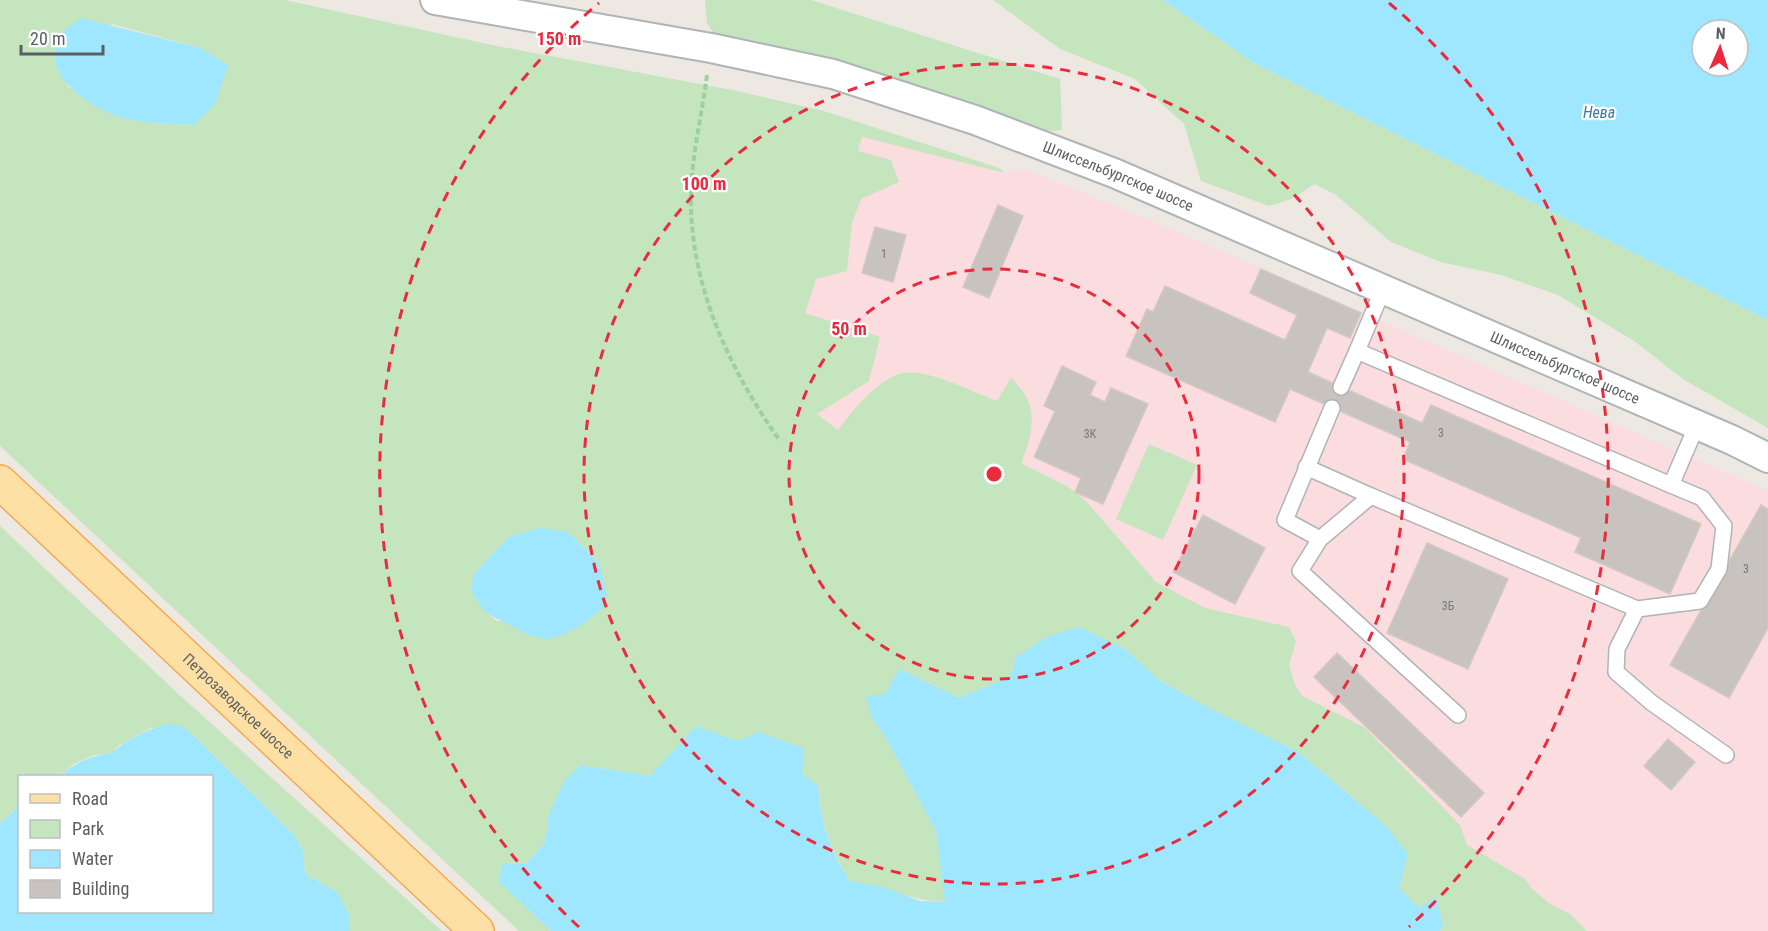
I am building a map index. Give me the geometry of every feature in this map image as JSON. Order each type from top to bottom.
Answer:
[{"type":"main road","name":"Петрозаводское шоссе","points":[[0,482],[477,931]]},
{"type":"street","name":"Шлиссельбургское шоссе","points":[[435,0],[711,48],[833,74],[975,120],[1114,173],[1697,425],[1768,458]]},
{"type":"lane","points":[[1341,387],[1383,289]]},
{"type":"lane","points":[[1306,467],[1637,609],[1700,601],[1719,569],[1724,526],[1702,498],[1357,351]]},
{"type":"lane","points":[[1320,539],[1285,520],[1332,408]]},
{"type":"lane","points":[[1671,485],[1697,425]]},
{"type":"lane","points":[[1371,496],[1320,539],[1300,571],[1458,715]]},
{"type":"lane","points":[[1637,609],[1617,649],[1616,672],[1652,703],[1726,755]]},
{"type":"path","points":[[711,48],[691,192],[696,263],[720,338],[750,399],[780,441]]},
{"type":"shaded area","points":[[862,136],[1005,173],[1024,169],[1171,229],[1768,491],[1768,931],[1582,931],[1078,618],[816,414],[869,381],[804,314]]},
{"type":"green space","points":[[0,0],[285,0],[492,45],[737,91],[824,111],[999,168],[1005,173],[862,137],[858,151],[891,160],[899,182],[861,199],[852,223],[847,271],[816,279],[805,313],[880,337],[869,381],[817,414],[838,430],[858,405],[876,388],[885,381],[904,373],[926,374],[997,401],[1011,378],[1027,397],[1032,418],[1029,440],[1021,463],[1067,486],[1086,501],[1156,582],[1205,608],[1289,627],[1296,641],[1289,665],[1295,685],[1302,696],[1364,727],[1460,825],[1467,845],[1525,879],[1532,889],[1550,904],[1570,914],[1587,931],[1440,931],[1443,924],[1436,898],[1419,908],[1399,888],[1408,854],[1386,826],[1298,752],[1205,706],[1159,680],[1125,649],[1016,657],[1011,676],[959,698],[899,669],[872,719],[883,733],[936,831],[946,902],[922,899],[850,881],[837,858],[828,835],[821,811],[818,785],[802,774],[759,732],[738,741],[696,726],[650,776],[581,765],[549,814],[545,842],[526,864],[503,863],[498,881],[551,931],[519,931],[0,446]],"holes":[[[112,24],[200,48],[228,65],[194,125],[154,123],[119,117],[67,86]],[[509,537],[574,538],[599,563],[591,617],[582,625],[497,621],[491,616],[483,606],[475,573]]]},
{"type":"green space","points":[[705,0],[811,0],[1060,79],[1062,130],[1025,133],[717,38],[707,23]]},
{"type":"green space","points":[[993,0],[1163,0],[1254,63],[1768,320],[1768,428],[1683,379],[1634,341],[1558,295],[1501,275],[1441,262],[1391,242],[1336,195],[1315,184],[1291,199],[1269,206],[1201,181],[1184,124],[1135,79],[1060,49]]},
{"type":"green space","points":[[1149,444],[1197,465],[1163,540],[1116,519]]},
{"type":"green space","points":[[0,526],[174,690],[442,931],[350,931],[349,914],[337,892],[305,874],[303,851],[296,837],[192,734],[151,728],[118,746],[113,753],[94,755],[74,764],[60,775],[18,775],[18,807],[0,824]]},
{"type":"water","name":"Нева","points":[[1163,0],[1768,0],[1768,320],[1254,63]]},
{"type":"water","points":[[81,18],[200,48],[228,65],[215,104],[194,125],[129,119],[92,104],[66,83],[56,63],[58,35]]},
{"type":"water","points":[[540,528],[565,531],[599,563],[607,596],[603,608],[582,625],[558,637],[546,639],[529,635],[486,613],[472,594],[475,573],[509,537]]},
{"type":"water","points":[[1079,627],[1125,649],[1159,680],[1205,706],[1298,752],[1386,826],[1408,854],[1399,888],[1419,908],[1436,897],[1443,924],[1440,931],[551,931],[498,881],[503,863],[526,864],[545,842],[549,814],[565,780],[581,765],[650,776],[696,726],[738,741],[759,732],[804,749],[802,774],[818,785],[827,835],[850,881],[883,887],[920,901],[945,902],[936,831],[883,733],[872,719],[866,697],[885,694],[899,669],[959,698],[1011,676],[1016,657],[1047,637]]},
{"type":"water","points":[[167,724],[182,726],[192,734],[296,837],[303,851],[305,874],[337,892],[349,914],[350,931],[0,931],[0,824],[18,807],[18,913],[213,913],[213,775],[60,775],[84,760],[113,753],[117,748],[146,732]]},
{"type":"building","points":[[998,205],[1023,216],[989,298],[963,287]]},
{"type":"building","points":[[875,227],[906,235],[893,282],[862,273]]},
{"type":"building","points":[[1261,269],[1361,313],[1350,338],[1327,328],[1308,372],[1422,423],[1431,405],[1701,524],[1670,594],[1575,552],[1581,538],[1403,459],[1410,442],[1290,389],[1275,422],[1126,356],[1147,309],[1153,312],[1165,286],[1285,340],[1297,315],[1250,293]]},
{"type":"building","points":[[1062,366],[1096,382],[1090,395],[1105,402],[1111,388],[1148,404],[1103,504],[1075,492],[1081,478],[1034,457],[1055,411],[1044,406]]},
{"type":"building","points":[[1761,505],[1768,509],[1768,628],[1729,698],[1670,665]]},
{"type":"building","points":[[1203,515],[1265,548],[1235,604],[1173,572]]},
{"type":"building","points":[[1427,543],[1508,579],[1468,669],[1387,633]]},
{"type":"building","points":[[1337,653],[1484,793],[1461,817],[1314,677]]},
{"type":"building","points":[[1668,739],[1695,762],[1671,790],[1644,766]]}]
